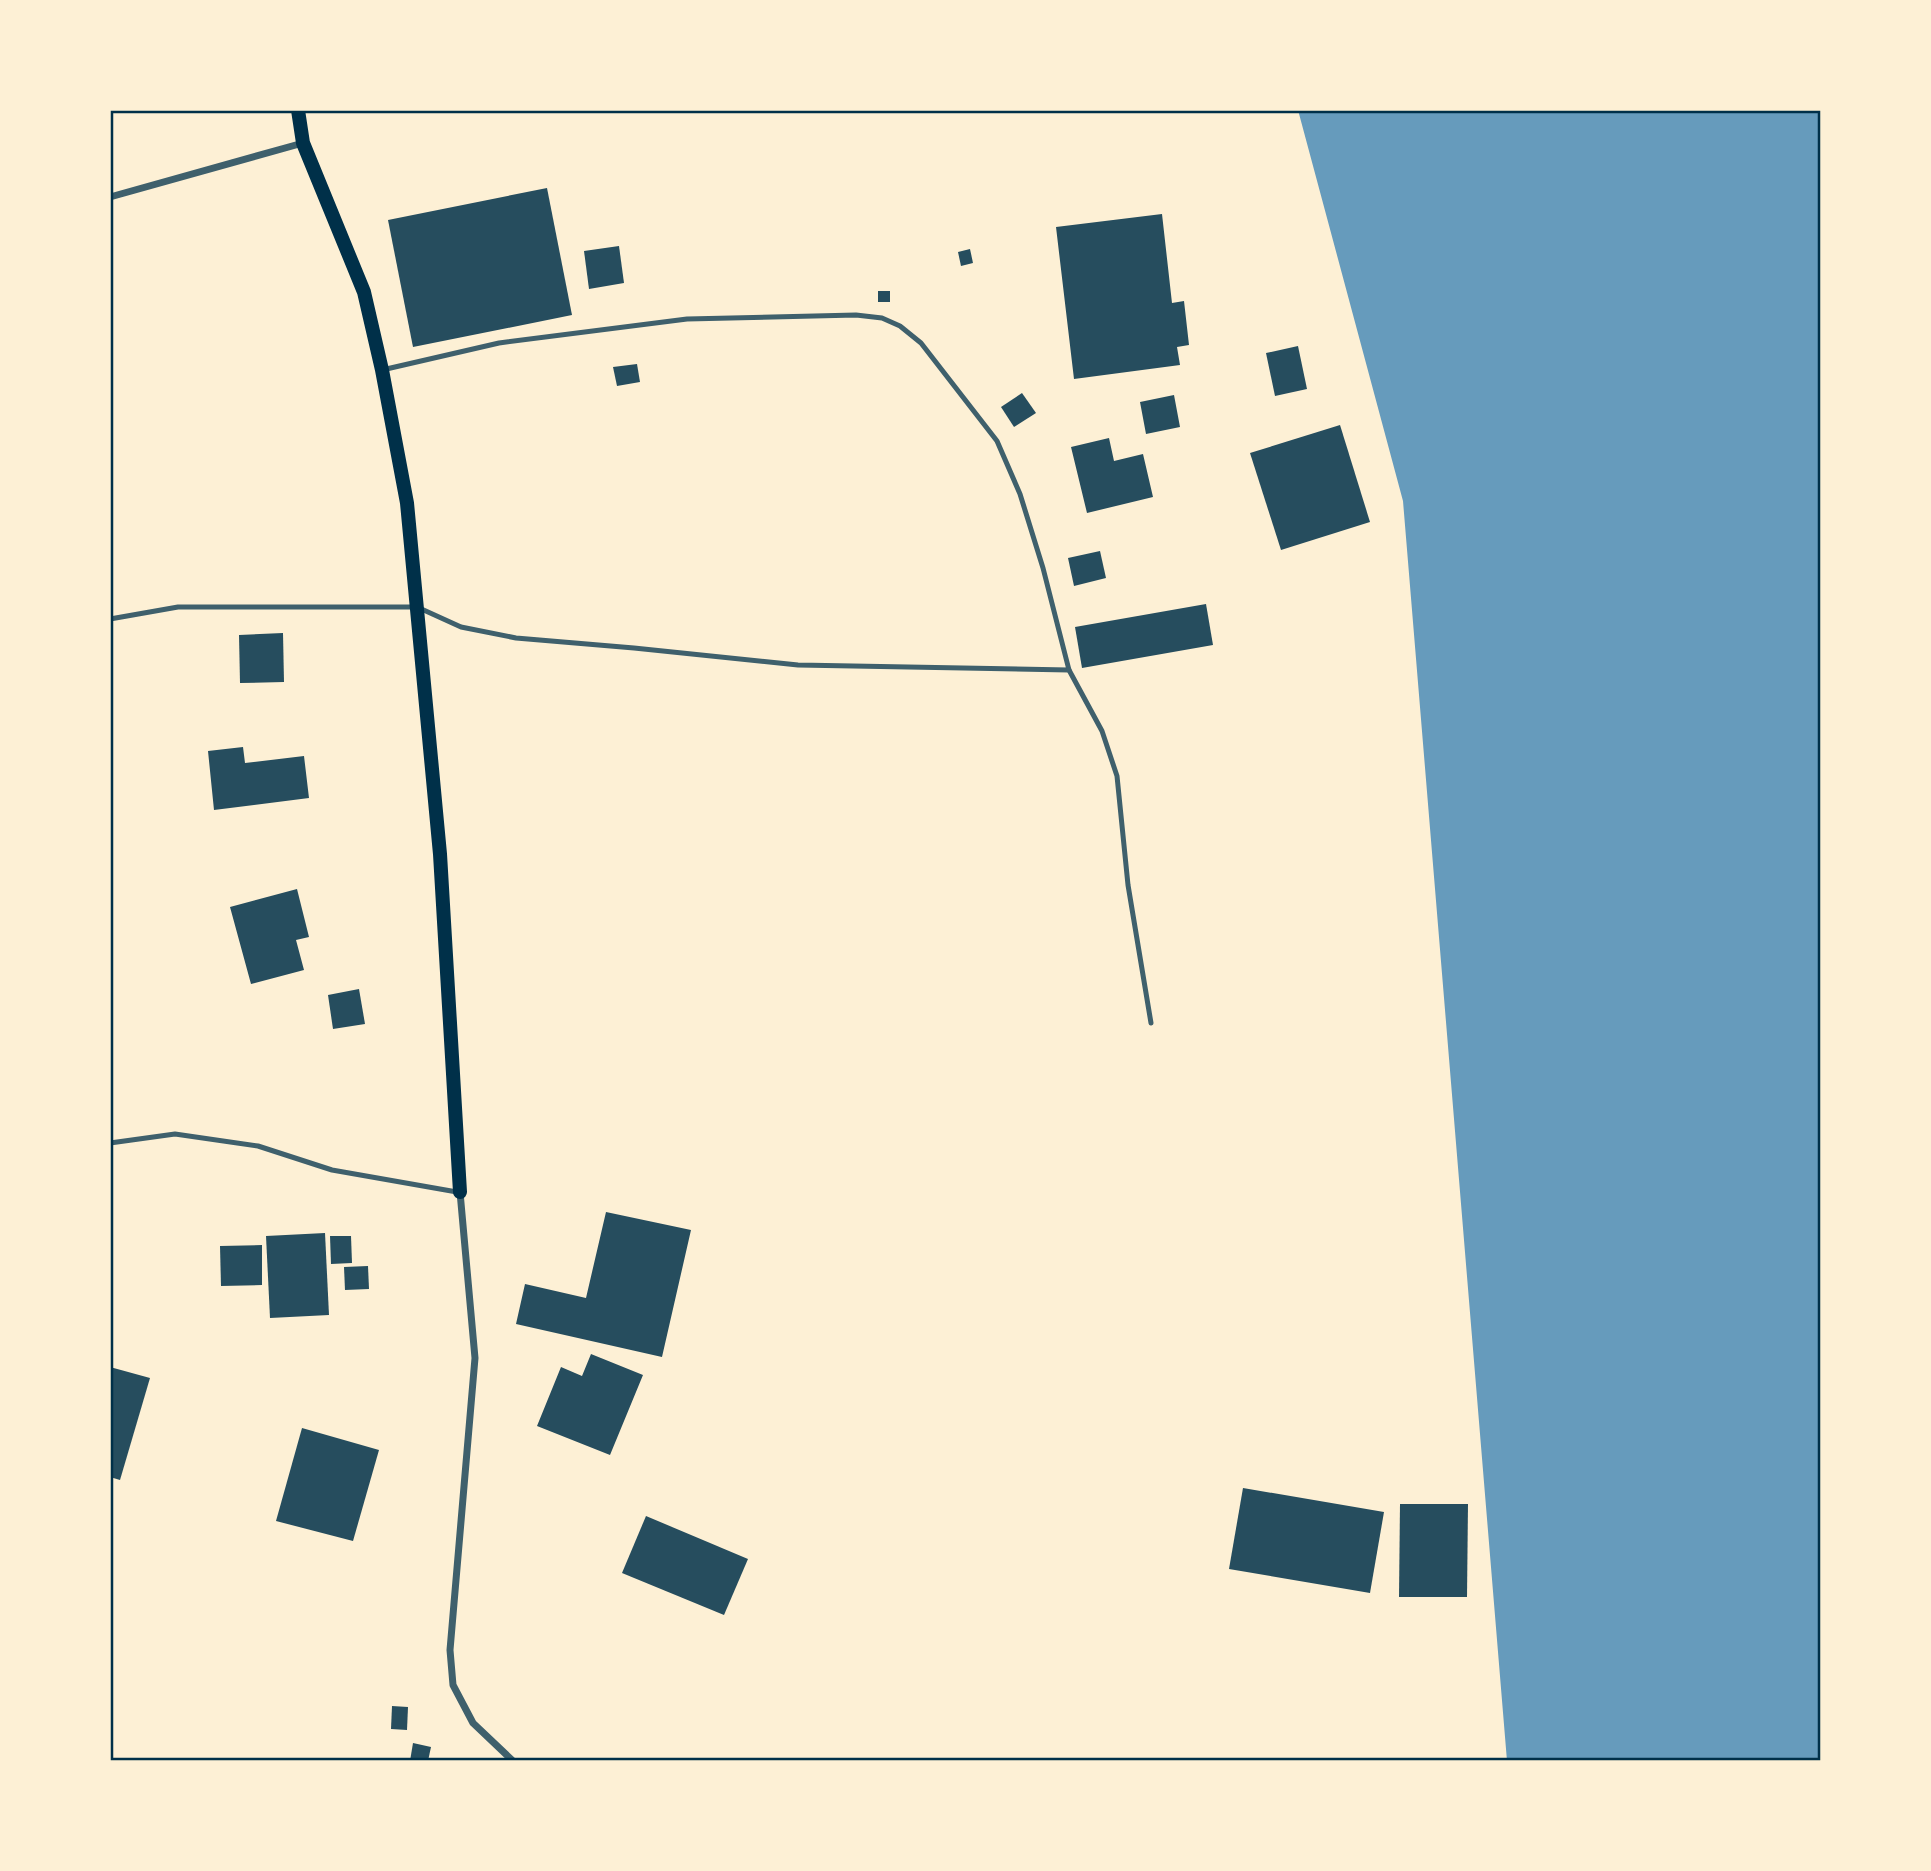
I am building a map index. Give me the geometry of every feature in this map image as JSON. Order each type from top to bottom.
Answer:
[{"type":"main road","points":[[298,110],[303,143],[364,292],[407,503],[440,854],[460,1192]]},
{"type":"street","points":[[110,197],[303,143]]},
{"type":"street","points":[[460,1192],[475,1358],[450,1650],[453,1685],[473,1723],[513,1761]]},
{"type":"lane","points":[[382,370],[499,343],[687,319],[856,315],[882,318],[900,326],[921,343],[997,441],[1020,494],[1043,568],[1069,670],[1102,730],[1117,776],[1128,885],[1151,1023]]},
{"type":"lane","points":[[110,620],[130,614],[178,607],[417,607],[461,627],[516,638],[798,665],[1069,670]]},
{"type":"lane","points":[[110,1143],[174,1134],[258,1146],[332,1170],[460,1192]]},
{"type":"water","points":[[1298,110],[1821,110],[1821,1761],[1507,1761],[1403,501]]},
{"type":"building","points":[[547,188],[572,315],[413,347],[388,220]]},
{"type":"building","points":[[1162,214],[1172,303],[1184,301],[1189,345],[1177,347],[1180,365],[1074,379],[1056,227]]},
{"type":"building","points":[[619,246],[624,283],[589,289],[584,251]]},
{"type":"building","points":[[970,249],[973,263],[961,266],[958,252]]},
{"type":"building","points":[[878,291],[890,291],[890,302],[878,302]]},
{"type":"building","points":[[1298,346],[1307,389],[1275,396],[1266,353]]},
{"type":"building","points":[[637,364],[640,382],[617,386],[613,367]]},
{"type":"building","points":[[1022,393],[1036,413],[1014,427],[1001,407]]},
{"type":"building","points":[[1174,395],[1180,427],[1146,434],[1140,402]]},
{"type":"building","points":[[1340,425],[1370,522],[1281,550],[1250,453]]},
{"type":"building","points":[[1109,438],[1114,461],[1143,454],[1153,497],[1087,513],[1071,447]]},
{"type":"building","points":[[1100,551],[1106,578],[1074,586],[1068,558]]},
{"type":"building","points":[[1206,604],[1213,645],[1082,668],[1075,627]]},
{"type":"building","points":[[283,633],[284,682],[240,683],[239,635]]},
{"type":"building","points":[[243,747],[245,763],[304,756],[309,798],[214,810],[208,751]]},
{"type":"building","points":[[297,889],[309,937],[296,940],[304,970],[251,984],[230,907]]},
{"type":"building","points":[[359,989],[365,1024],[333,1029],[328,995]]},
{"type":"building","points":[[606,1212],[691,1230],[662,1357],[516,1324],[525,1284],[586,1298]]},
{"type":"building","points":[[325,1233],[329,1315],[270,1318],[266,1236]]},
{"type":"building","points":[[330,1236],[351,1236],[352,1263],[331,1264]]},
{"type":"building","points":[[262,1245],[262,1285],[221,1286],[220,1246]]},
{"type":"building","points":[[368,1266],[369,1289],[345,1290],[344,1267]]},
{"type":"building","points":[[591,1354],[643,1375],[610,1455],[537,1426],[561,1367],[582,1376]]},
{"type":"building","points":[[110,1367],[150,1378],[120,1480],[110,1477]]},
{"type":"building","points":[[302,1428],[379,1450],[353,1541],[276,1521]]},
{"type":"building","points":[[1243,1488],[1384,1512],[1370,1593],[1229,1569]]},
{"type":"building","points":[[1400,1504],[1468,1504],[1467,1597],[1399,1597]]},
{"type":"building","points":[[646,1516],[748,1559],[724,1615],[622,1573]]},
{"type":"building","points":[[392,1706],[408,1707],[407,1730],[391,1729]]},
{"type":"building","points":[[413,1743],[431,1747],[428,1761],[410,1761]]}]
